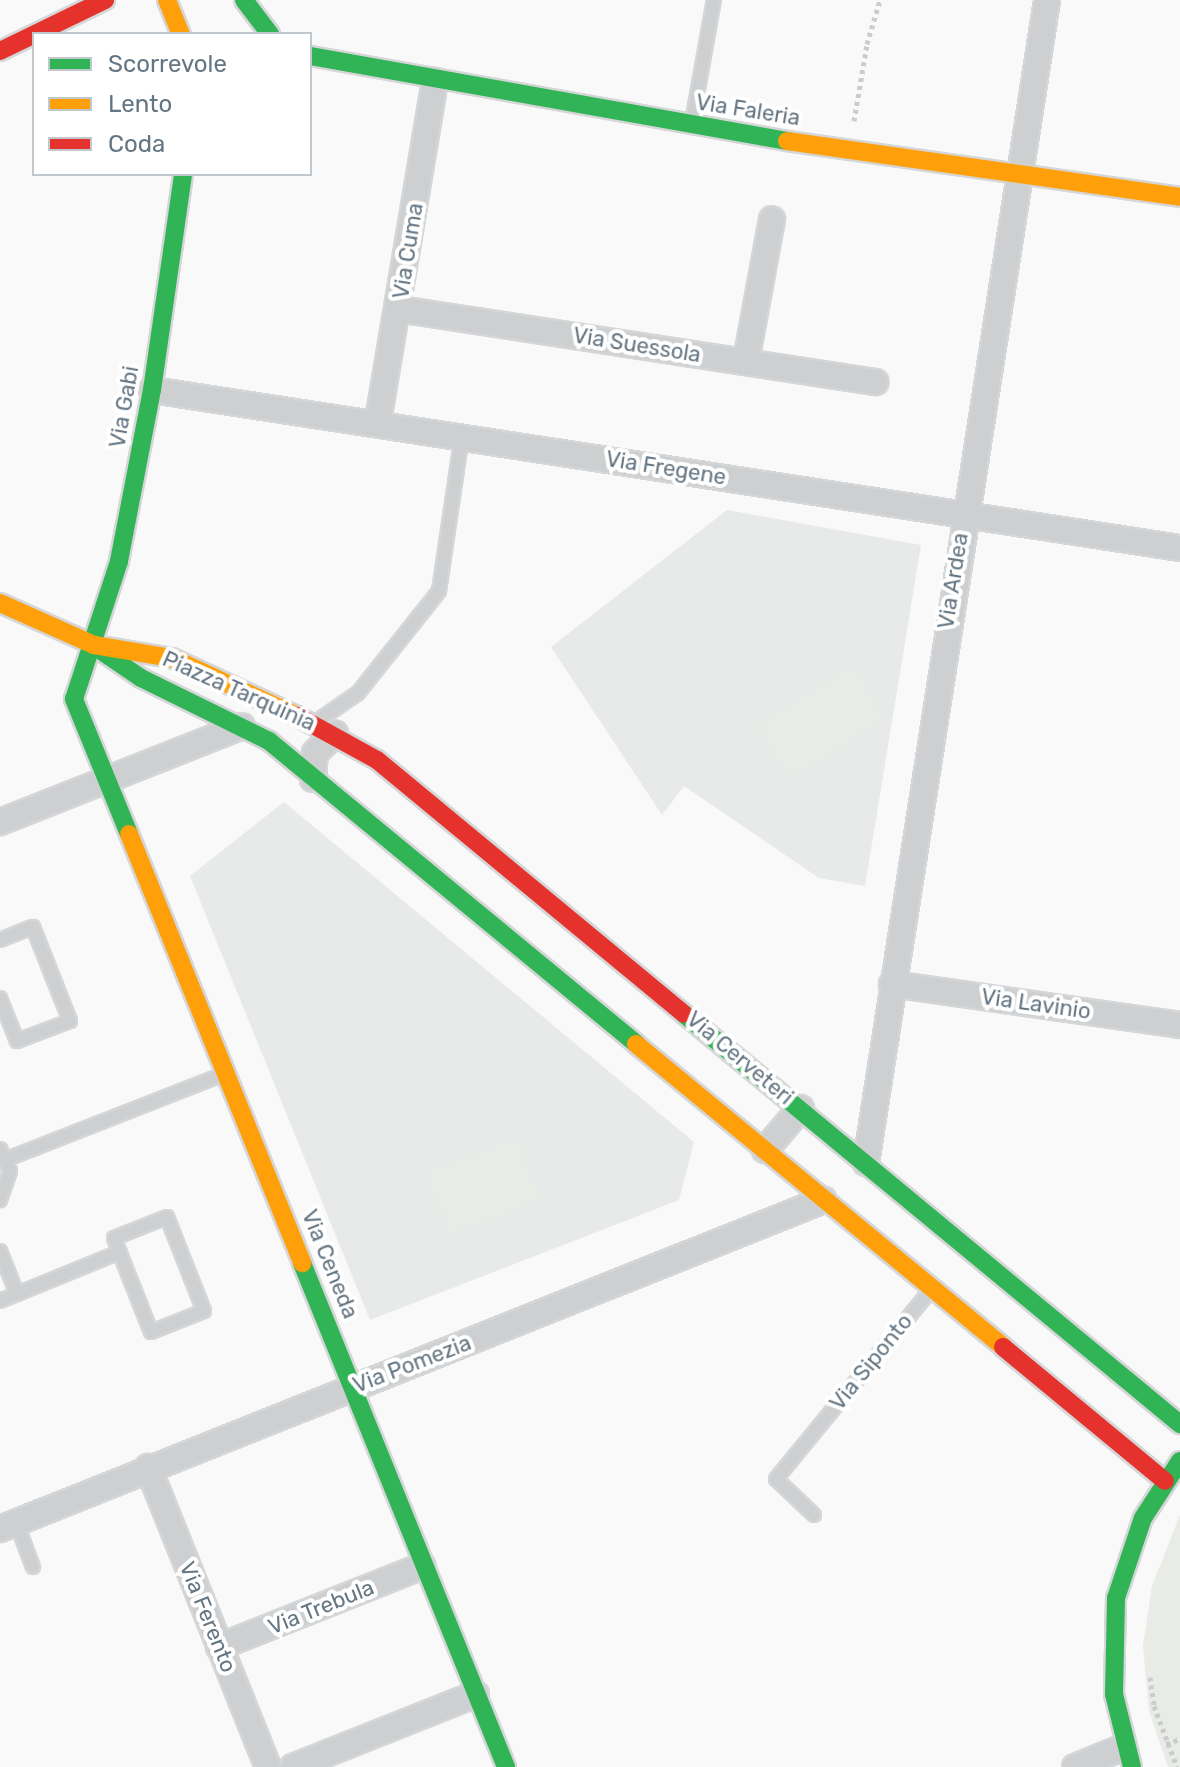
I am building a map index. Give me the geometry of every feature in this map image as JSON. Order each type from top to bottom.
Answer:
[{"type":"main road","points":[[39,32],[105,0]]},
{"type":"main road","points":[[167,0],[180,32]]},
{"type":"main road","points":[[244,0],[268,32]]},
{"type":"main road","points":[[0,51],[32,35]]},
{"type":"main road","name":"Via Faleria","points":[[312,56],[692,126],[1180,197]]},
{"type":"main road","name":"Via Gabi","points":[[94,645],[119,561],[152,390],[183,176]]},
{"type":"main road","points":[[0,603],[94,645],[74,699],[108,779]]},
{"type":"main road","name":"Piazza Tarquinia","points":[[94,645],[141,678],[242,726]]},
{"type":"main road","name":"Piazza Tarquinia","points":[[94,645],[172,658],[324,729]]},
{"type":"main road","points":[[242,726],[269,741],[1165,1481]]},
{"type":"main road","name":"Via Cerveteri","points":[[324,729],[412,786],[1180,1424]]},
{"type":"main road","name":"Via Ceneda","points":[[108,779],[506,1767]]},
{"type":"main road","points":[[1128,1757],[1111,1667],[1116,1598],[1130,1547],[1165,1481],[1180,1461]]},
{"type":"street","name":"Via Ardea","points":[[866,1163],[963,516],[1047,0]]},
{"type":"street","name":"Via Cuma","points":[[378,421],[435,81]]},
{"type":"street","points":[[746,361],[772,219]]},
{"type":"street","name":"Via Suessola","points":[[398,309],[875,382]]},
{"type":"street","name":"Via Fregene","points":[[152,390],[378,421],[1180,548]]},
{"type":"street","name":"Piazza Tarquinia","points":[[0,822],[242,726]]},
{"type":"street","points":[[313,779],[315,753],[324,729]]},
{"type":"street","name":"Via Lavinio","points":[[892,984],[1180,1025]]},
{"type":"street","points":[[765,1150],[801,1108]]},
{"type":"street","name":"Via Pomezia","points":[[8,1526],[148,1467],[824,1200]]},
{"type":"street","name":"Via Ferento","points":[[148,1467],[268,1767]]},
{"type":"street","name":"Via Trebula","points":[[219,1647],[423,1566]]},
{"type":"street","points":[[293,1767],[476,1694]]},
{"type":"street","points":[[1075,1767],[1128,1757]]},
{"type":"lane","points":[[692,126],[714,0]]},
{"type":"lane","points":[[324,729],[358,693],[439,591],[463,435]]},
{"type":"lane","points":[[0,940],[33,927],[70,1021],[17,1041],[0,998]]},
{"type":"lane","points":[[0,1200],[9,1184],[4,1154],[226,1073]]},
{"type":"lane","points":[[167,1217],[204,1311],[151,1332],[120,1252],[114,1238],[167,1217]]},
{"type":"lane","points":[[0,1251],[17,1294]]},
{"type":"lane","points":[[0,1301],[120,1252]]},
{"type":"lane","name":"Via Siponto","points":[[814,1515],[776,1479],[932,1288]]},
{"type":"lane","points":[[8,1526],[33,1567]]},
{"type":"path","points":[[852,150],[867,44],[880,0]]},
{"type":"path","points":[[1148,1660],[1166,1744],[1177,1767]]},
{"type":"path","points":[[1166,1744],[1180,1739]]},
{"type":"shaded area","points":[[727,510],[921,545],[865,886],[819,878],[684,786],[662,815],[551,647]]},
{"type":"shaded area","points":[[853,666],[886,719],[790,778],[757,726]]},
{"type":"shaded area","points":[[284,802],[694,1142],[679,1200],[370,1320],[190,876]]},
{"type":"shaded area","points":[[517,1138],[541,1200],[450,1234],[426,1173]]},
{"type":"shaded area","points":[[1180,1515],[1180,1767],[1168,1767],[1149,1711],[1143,1646],[1152,1586]]},
{"type":"traffic: fast","points":[[244,0],[268,32]]},
{"type":"traffic: fast","points":[[312,56],[787,141]]},
{"type":"traffic: fast","points":[[129,834],[74,699],[119,561],[152,390],[183,176]]},
{"type":"traffic: fast","points":[[97,648],[141,678],[269,741],[636,1044]]},
{"type":"traffic: fast","points":[[684,1014],[1180,1424]]},
{"type":"traffic: fast","points":[[302,1263],[506,1767]]},
{"type":"traffic: fast","points":[[1132,1767],[1114,1694],[1116,1598],[1143,1518],[1180,1461]]},
{"type":"traffic: slow","points":[[167,0],[180,32]]},
{"type":"traffic: slow","points":[[787,141],[1180,197]]},
{"type":"traffic: slow","points":[[0,603],[94,645],[172,658],[297,716]]},
{"type":"traffic: slow","points":[[129,834],[302,1263]]},
{"type":"traffic: slow","points":[[636,1044],[1003,1347]]},
{"type":"traffic: jam","points":[[39,32],[105,0]]},
{"type":"traffic: jam","points":[[0,51],[32,35]]},
{"type":"traffic: jam","points":[[297,716],[377,760],[684,1014]]},
{"type":"traffic: jam","points":[[1003,1347],[1165,1481]]}]
